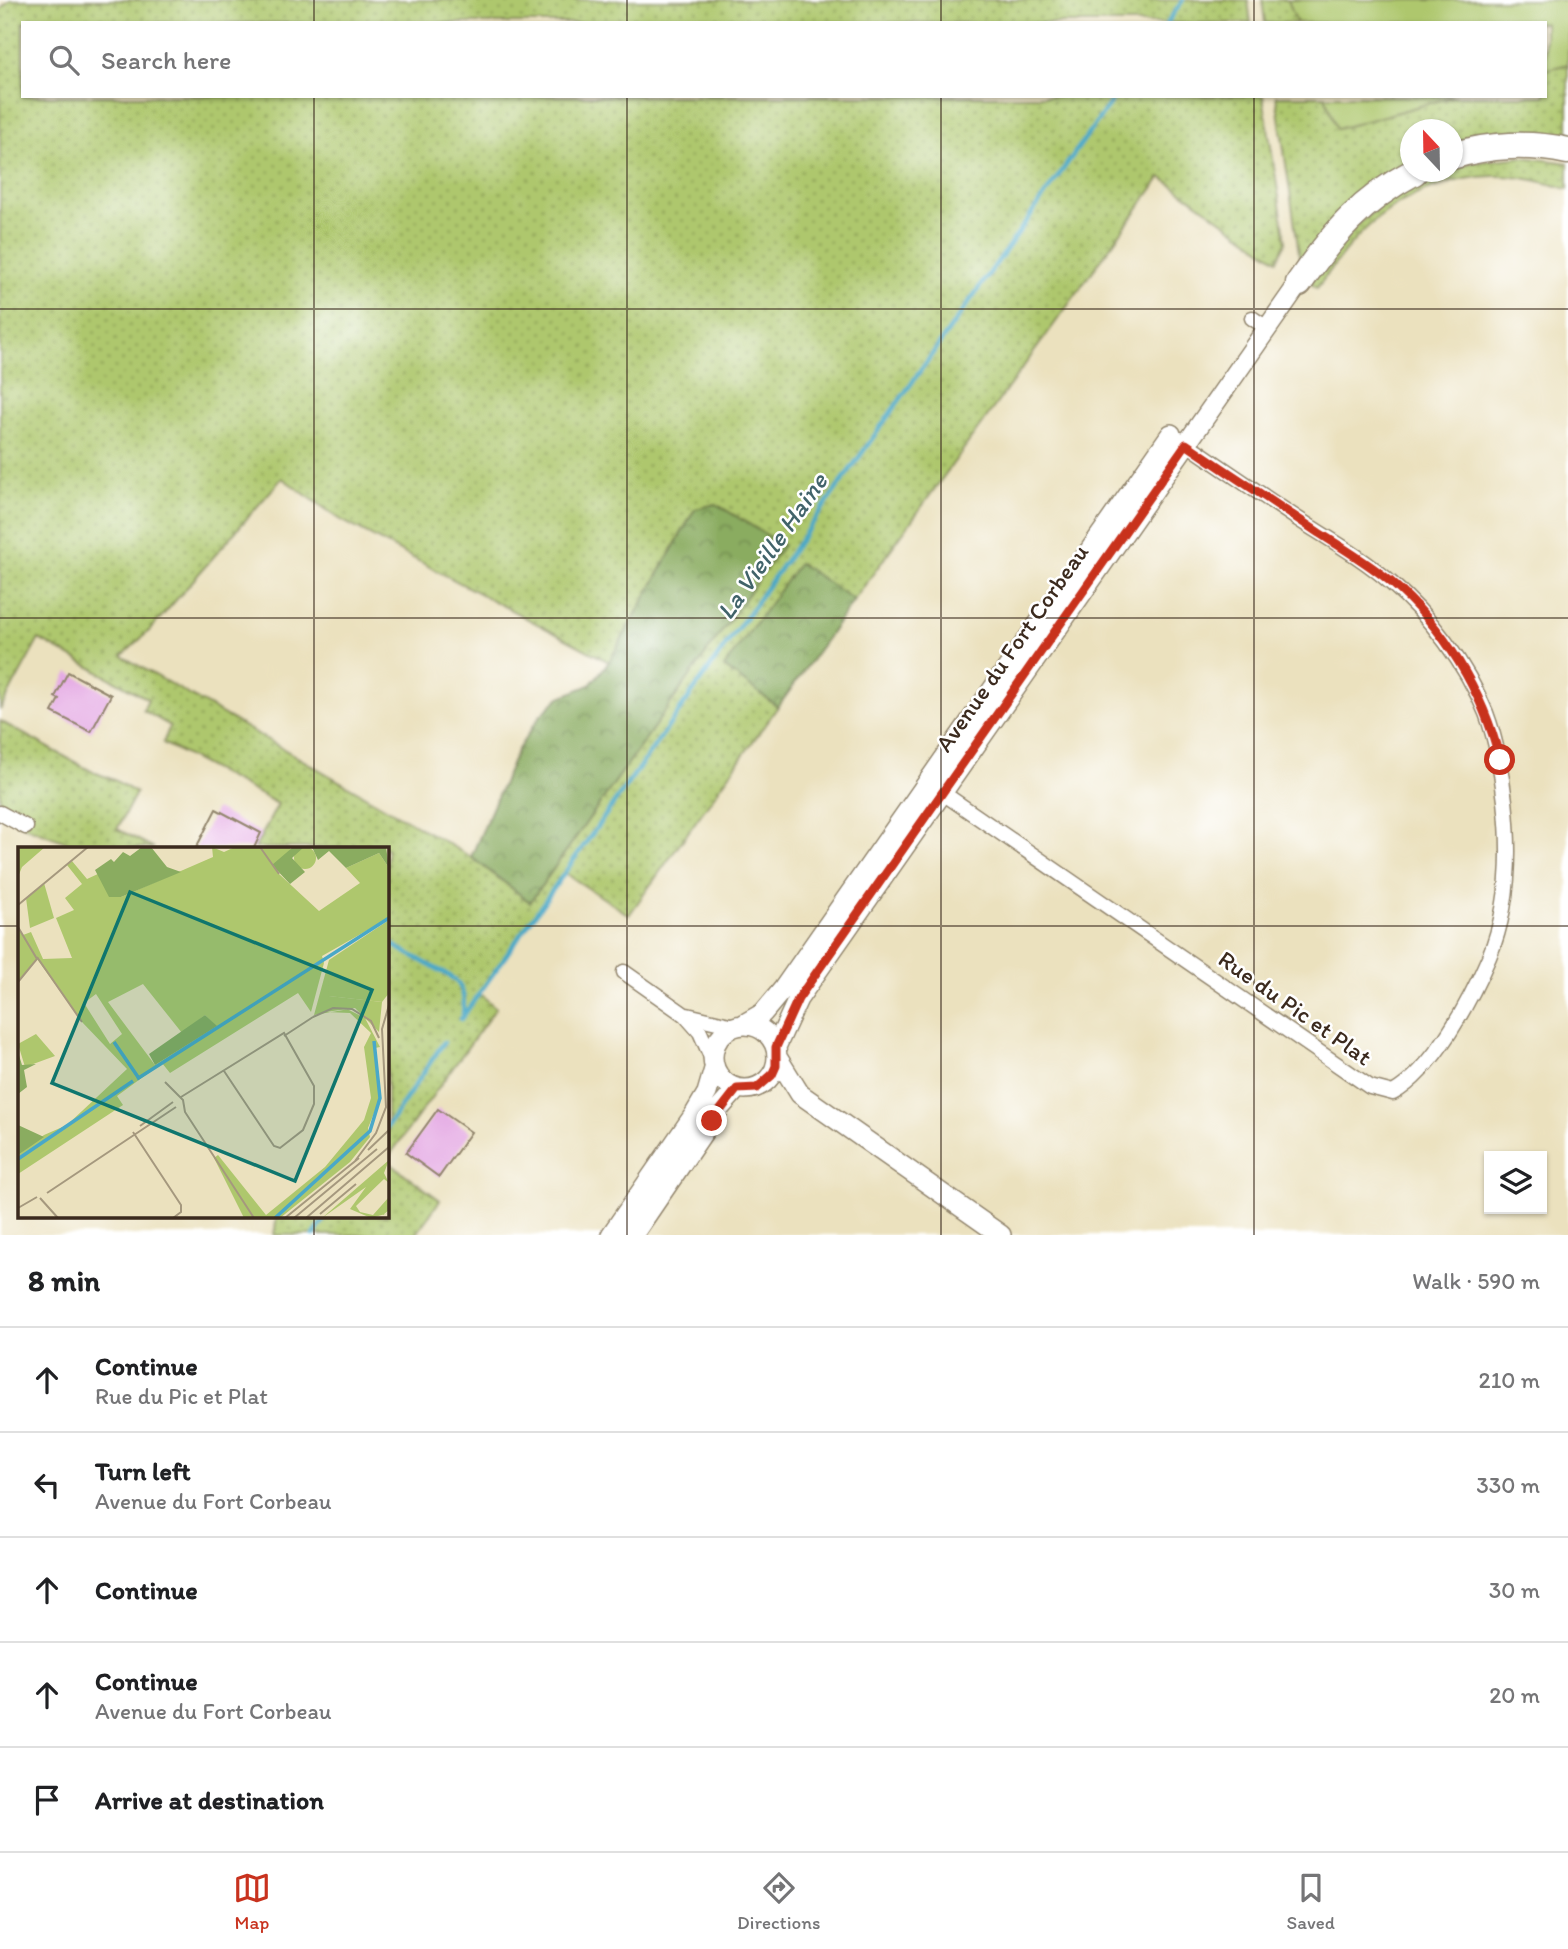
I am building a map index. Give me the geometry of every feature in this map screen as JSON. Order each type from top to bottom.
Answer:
[{"type":"highway","points":[[1463,154],[1497,146],[1528,146],[1568,151]]},
{"type":"highway","points":[[1299,283],[1337,232],[1363,205],[1400,179]]},
{"type":"street","name":"Avenue du Fort Corbeau","points":[[739,1025],[763,1013],[783,989],[935,787],[1259,323],[1299,283]]},
{"type":"street","name":"Rue du Pic et Plat","points":[[935,787],[1370,1087],[1393,1093],[1409,1084],[1456,1024],[1500,932],[1507,876],[1508,823],[1500,760],[1486,713],[1474,687],[1423,615],[1390,581],[1179,439]]},
{"type":"street","name":"Avenue du Fort Corbeau","points":[[776,1052],[798,999],[935,787]]},
{"type":"street","points":[[0,813],[26,827]]},
{"type":"street","points":[[624,972],[685,1015],[701,1032],[720,1079],[747,1088],[800,1094]]},
{"type":"street","points":[[685,1015],[755,1026],[764,1031],[800,1094],[1001,1235]]},
{"type":"street","points":[[611,1235],[694,1115],[706,1093],[717,1039],[739,1025]]},
{"type":"street","points":[[633,1235],[719,1109],[747,1088],[772,1075],[776,1052]]},
{"type":"green space","points":[[10,0],[1248,0],[1251,21],[21,21],[21,98],[1263,98],[1286,242],[1277,260],[1161,177],[629,915],[565,873],[479,993],[496,1008],[388,1158],[388,847],[256,847],[278,804],[163,743],[170,726],[143,710],[148,699],[39,639],[0,710],[0,10]],"holes":[[[282,478],[341,520],[609,662],[695,509],[716,504],[782,545],[530,902],[471,857],[122,656],[150,630]]]},
{"type":"green space","points":[[1262,0],[1288,0],[1296,21],[1265,21]]},
{"type":"green space","points":[[1288,0],[1568,0],[1568,64],[1547,69],[1547,21],[1296,21]]},
{"type":"green space","points":[[1568,64],[1568,143],[1463,147],[1463,119],[1400,119],[1400,173],[1301,267],[1276,98],[1326,98],[1338,129],[1448,98],[1547,98],[1547,69]]},
{"type":"green space","points":[[1326,98],[1448,98],[1337,129]]},
{"type":"green space","points":[[1522,157],[1568,163],[1568,189],[1502,176],[1463,179],[1463,165]]},
{"type":"green space","points":[[1421,182],[1451,182],[1417,194],[1390,209],[1353,242],[1317,288],[1310,283],[1363,220]]},
{"type":"green space","points":[[716,504],[783,545],[530,902],[471,857],[517,751],[540,716],[560,697],[590,685],[609,662],[695,509]]},
{"type":"green space","points":[[799,563],[854,600],[778,707],[724,667]]},
{"type":"green space","points":[[0,721],[136,793],[117,829],[152,847],[79,847],[26,827],[0,813]]},
{"type":"green space","points":[[388,1162],[440,1200],[416,1235],[274,1235],[277,1218],[388,1218]]},
{"type":"building","points":[[68,672],[111,695],[91,732],[52,712],[59,699],[55,697]]},
{"type":"building","points":[[216,809],[261,833],[254,847],[197,847]]},
{"type":"building","points":[[438,1109],[471,1132],[439,1177],[406,1153]]},
{"type":"waterway","name":"La Vieille Haine","points":[[1168,21],[1183,0]]},
{"type":"waterway","name":"La Vieille Haine","points":[[461,1019],[1114,98]]},
{"type":"waterway","points":[[388,943],[456,981],[463,993],[463,1013]]},
{"type":"waterway","name":"La Vieille Haine","points":[[388,1126],[444,1042]]},
{"type":"waterway","name":"La Vieille Haine","points":[[314,1235],[326,1218]]},
{"type":"route","points":[[712,1121],[737,1089],[757,1088],[772,1075],[776,1066],[776,1047],[798,999],[1186,444],[1370,566],[1408,598],[1442,639],[1474,687],[1486,713],[1500,760]]}]
